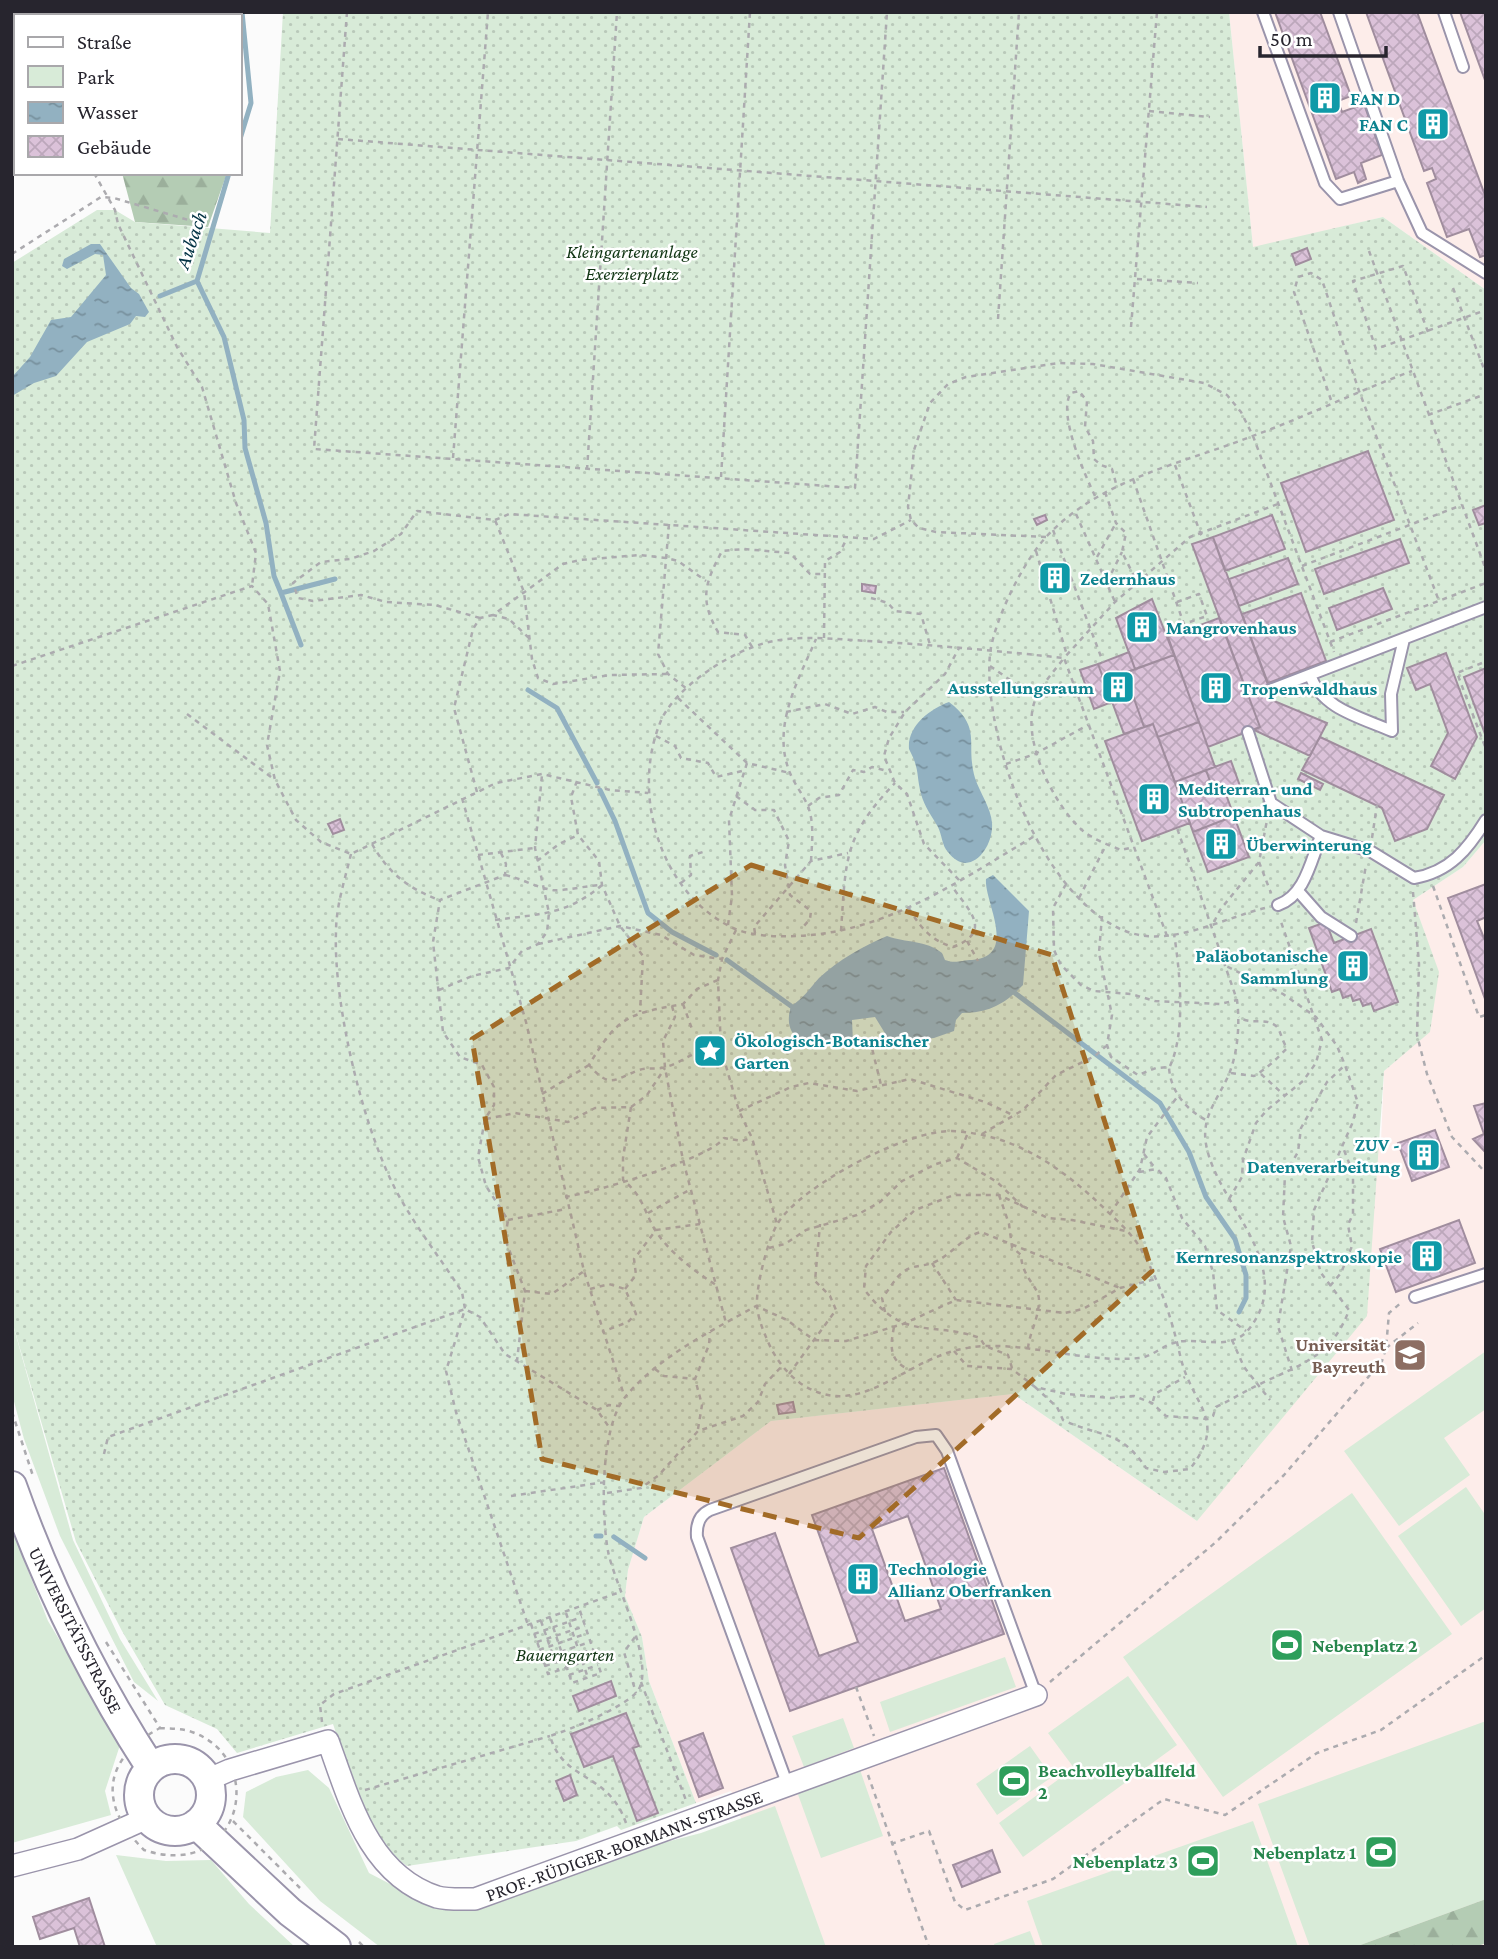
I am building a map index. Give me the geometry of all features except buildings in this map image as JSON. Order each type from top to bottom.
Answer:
[{"type":"main road","name":"UNIVERSITÄTSSTRASSE","points":[[23,1482],[55,1596],[151,1768]]},
{"type":"main road","points":[[182,1760],[193,1764],[207,1780],[210,1800],[203,1817],[196,1824],[175,1831],[155,1825],[141,1808],[140,1786],[151,1768],[161,1762],[182,1760]]},
{"type":"main road","points":[[196,1824],[290,1912],[336,1947]]},
{"type":"street","name":"PROF.-RÜDIGER-BORMANN-STRASSE","points":[[207,1780],[230,1770],[328,1741],[348,1799],[371,1847],[387,1867],[415,1887],[439,1898],[475,1899],[1036,1695]]},
{"type":"street","points":[[12,1866],[78,1849],[147,1818]]},
{"type":"lane","points":[[1263,12],[1325,183],[1332,195],[1339,199],[1360,195],[1398,181]]},
{"type":"lane","points":[[1339,12],[1398,181],[1422,233],[1486,273]]},
{"type":"lane","points":[[1444,12],[1463,67]]},
{"type":"lane","points":[[1270,690],[1486,607]]},
{"type":"lane","points":[[1310,675],[1315,691],[1330,704],[1392,731],[1391,694],[1404,639]]},
{"type":"lane","points":[[1248,732],[1271,803],[1321,836],[1370,851],[1414,878],[1432,875],[1455,861],[1471,844],[1486,820]]},
{"type":"lane","points":[[1277,905],[1289,901],[1298,891],[1321,836]]},
{"type":"lane","points":[[1298,891],[1321,916],[1351,936]]},
{"type":"lane","points":[[1415,1297],[1486,1274]]},
{"type":"lane","points":[[788,1786],[697,1537],[696,1527],[703,1513],[710,1510],[916,1437],[936,1435],[947,1451],[1036,1695]]},
{"type":"path","points":[[348,12],[314,449],[855,488],[887,12]]},
{"type":"path","points":[[453,458],[488,12]]},
{"type":"path","points":[[587,470],[617,12]]},
{"type":"path","points":[[721,477],[750,12]]},
{"type":"path","points":[[998,319],[1019,12]]},
{"type":"path","points":[[1131,327],[1157,12]]},
{"type":"path","points":[[1149,111],[1210,117]]},
{"type":"path","points":[[338,139],[1006,193],[1207,206]]},
{"type":"path","points":[[95,175],[177,347],[202,387],[236,503],[256,553],[252,586],[268,604],[280,670],[267,746],[275,780],[296,820],[321,842],[351,854],[496,783],[542,774],[610,790],[648,793]]},
{"type":"path","points":[[12,254],[90,201],[107,197],[202,224]]},
{"type":"path","points":[[1369,251],[1400,342],[1486,570]]},
{"type":"path","points":[[1427,332],[1403,266],[1353,281],[1376,349],[1400,342],[1427,332],[1464,318],[1486,310]]},
{"type":"path","points":[[1332,401],[1294,292],[1298,277],[1311,273],[1322,280],[1359,391],[1439,601]]},
{"type":"path","points":[[1137,279],[1198,283]]},
{"type":"path","points":[[1453,288],[1486,374]]},
{"type":"path","points":[[1046,537],[936,532],[919,528],[911,520],[908,507],[914,450],[930,403],[948,384],[965,377],[1059,363],[1093,364],[1205,383],[1227,395],[1241,412],[1253,436],[1338,664]]},
{"type":"path","points":[[1277,905],[1167,936],[1131,933],[1079,898],[1033,837],[1006,764],[993,716],[990,651],[1007,603],[1036,551],[1046,537],[1095,497],[1133,479],[1253,436],[1332,401],[1412,371]]},
{"type":"path","points":[[1095,497],[1084,473],[1066,409],[1071,393],[1079,391],[1087,401],[1085,427],[1093,441],[1094,459],[1101,466],[1112,469],[1117,486]]},
{"type":"path","points":[[1428,415],[1486,394]]},
{"type":"path","points":[[1175,465],[1203,540]]},
{"type":"path","points":[[1133,479],[1186,630]]},
{"type":"path","points":[[1105,492],[1116,523],[1126,533],[1122,552],[1107,582]]},
{"type":"path","points":[[1134,847],[1121,850],[1082,830],[1057,796],[1034,754],[1029,727],[1036,698],[1067,653],[1090,626],[1161,560],[1199,533],[1278,504]]},
{"type":"path","points":[[1302,566],[1462,505]]},
{"type":"path","points":[[706,581],[678,561],[666,558],[640,555],[580,560],[563,564],[493,615],[480,618],[435,605],[386,602],[361,595],[313,601],[298,598],[293,583],[321,562],[350,559],[374,551],[401,534],[417,511],[495,520],[509,514],[874,539],[911,520]]},
{"type":"path","points":[[1075,513],[1097,557],[1097,568],[1107,582],[1115,602]]},
{"type":"path","points":[[495,520],[524,592],[538,678],[552,684],[610,675],[668,674]]},
{"type":"path","points":[[1097,557],[1116,523]]},
{"type":"path","points":[[669,524],[658,654],[668,674],[687,689]]},
{"type":"path","points":[[1054,530],[1103,662]]},
{"type":"path","points":[[824,639],[825,561],[840,552],[847,538]]},
{"type":"path","points":[[752,647],[745,635],[718,632],[707,612],[706,581],[722,551],[744,549],[790,553],[810,574],[823,574]]},
{"type":"path","points":[[1036,551],[1067,653]]},
{"type":"path","points":[[1122,552],[1137,582]]},
{"type":"path","points":[[1330,642],[1486,583]]},
{"type":"path","points":[[12,666],[252,586]]},
{"type":"path","points":[[1177,602],[1199,594],[1207,616],[1184,624]]},
{"type":"path","points":[[871,598],[888,603],[895,611],[921,614],[930,645]]},
{"type":"path","points":[[493,615],[509,619],[530,638]]},
{"type":"path","points":[[477,792],[454,708],[473,629],[480,618]]},
{"type":"path","points":[[755,933],[754,927],[811,860],[813,830],[808,806],[790,773],[785,751],[786,712],[816,639]]},
{"type":"path","points":[[1033,837],[960,882],[909,908],[841,930],[796,936],[736,930],[706,909],[681,883],[659,841],[648,793],[648,765],[661,720],[678,698],[721,663],[752,647],[783,640],[824,639],[930,645],[1064,658]]},
{"type":"path","points":[[959,648],[945,674],[905,712],[889,738],[884,756],[888,772],[907,794],[924,844],[960,882]]},
{"type":"path","points":[[1064,658],[1167,936]]},
{"type":"path","points":[[1482,663],[1457,673],[1486,749]]},
{"type":"path","points":[[990,666],[1036,698]]},
{"type":"path","points":[[678,698],[747,763],[790,773]]},
{"type":"path","points":[[786,712],[825,704],[852,713],[875,706],[887,712],[905,712]]},
{"type":"path","points":[[187,714],[275,780]]},
{"type":"path","points":[[1006,764],[1034,754],[1089,725]]},
{"type":"path","points":[[656,736],[675,746],[681,758],[708,763],[716,777],[744,770]]},
{"type":"path","points":[[728,925],[732,896],[729,820],[747,763]]},
{"type":"path","points":[[808,806],[819,798],[839,795],[853,770],[864,772],[872,767],[888,772]]},
{"type":"path","points":[[538,944],[547,932],[549,913],[534,848],[542,774]]},
{"type":"path","points":[[577,781],[571,797],[578,835],[599,861],[602,885],[620,926],[643,956],[640,1012]]},
{"type":"path","points":[[841,930],[848,853],[867,813],[895,783]]},
{"type":"path","points":[[736,796],[755,810],[774,810],[789,841],[785,865],[789,887],[796,902],[811,911],[810,919],[804,926]]},
{"type":"path","points":[[462,798],[526,1023],[584,1271],[601,1332],[625,1397]]},
{"type":"path","points":[[1213,923],[1220,910],[1259,862],[1271,803]]},
{"type":"path","points":[[1351,936],[1358,917],[1377,805]]},
{"type":"path","points":[[954,1351],[967,1366],[1012,1369],[1057,1408],[1063,1420],[1087,1431],[1115,1436],[1133,1448],[1146,1468],[1164,1472],[1190,1469],[1207,1446],[1208,1419],[1185,1377],[1177,1342],[1156,1279],[1130,1232],[1069,1175],[1032,1151],[982,1134],[948,1131],[911,1139],[868,1156],[812,1190],[777,1224],[756,1306],[766,1340],[789,1374],[816,1394],[853,1396],[937,1356],[954,1351],[985,1346],[1142,1359],[1177,1342],[1232,1340],[1247,1332],[1260,1307],[1264,1276],[1259,1250],[1229,1199],[1205,1142],[1206,1120],[1230,1072],[1239,1017],[1237,1000],[1213,923],[1177,828]]},
{"type":"path","points":[[537,861],[559,844],[578,835]]},
{"type":"path","points":[[372,844],[384,866],[410,889],[440,900],[505,875],[523,879],[530,886],[542,886],[555,891],[584,885],[602,885]]},
{"type":"path","points":[[1079,898],[1107,844]]},
{"type":"path","points":[[478,855],[534,848]]},
{"type":"path","points":[[681,883],[691,875],[691,856],[706,851]]},
{"type":"path","points":[[501,853],[506,864],[505,875]]},
{"type":"path","points":[[811,860],[848,853]]},
{"type":"path","points":[[351,854],[335,929],[340,998],[369,1123],[402,1201],[462,1292],[465,1309],[446,1371],[456,1412],[548,1674],[596,1657]]},
{"type":"path","points":[[1229,1199],[1242,1177],[1243,1160],[1256,1123],[1284,1095],[1303,1081],[1316,1063],[1322,1040],[1277,905],[1259,862]]},
{"type":"path","points":[[1432,875],[1433,892],[1479,1017],[1486,1014]]},
{"type":"path","points":[[1414,878],[1412,907],[1419,964],[1417,1035],[1420,1048],[1427,1074],[1452,1137],[1486,1173]]},
{"type":"path","points":[[1067,884],[1053,908],[1054,950],[1061,965],[1081,985],[1094,991],[1178,1003],[1220,1004],[1237,1000]]},
{"type":"path","points":[[495,920],[549,913],[581,903],[602,885]]},
{"type":"path","points":[[909,908],[918,923],[934,939],[954,947],[967,941],[972,934],[974,917],[969,905],[952,886]]},
{"type":"path","points":[[440,900],[433,942],[443,1032],[460,1057],[482,1066],[494,1087],[494,1105],[485,1119],[478,1157],[486,1186],[508,1220],[505,1239],[525,1292],[517,1361]]},
{"type":"path","points":[[1102,916],[1100,953],[1112,1015],[1107,1045],[1111,1057],[1134,1074],[1169,1067]]},
{"type":"path","points":[[439,990],[472,976],[509,968],[522,951],[538,944],[620,926],[661,935],[694,955],[722,959]]},
{"type":"path","points":[[736,930],[722,959],[718,980],[721,1049],[739,1111],[752,1138],[777,1224]]},
{"type":"path","points":[[1174,934],[1179,964],[1178,1030],[1169,1067],[1170,1079],[1178,1096],[1206,1120]]},
{"type":"path","points":[[967,941],[978,961]]},
{"type":"path","points":[[1035,1387],[1111,1398],[1134,1396],[1152,1403],[1166,1416],[1208,1419],[1213,1416],[1216,1406],[1293,1371],[1315,1356],[1343,1327],[1349,1310],[1321,1273],[1312,1242],[1314,1210],[1358,1102],[1337,1045],[1316,1017],[1283,994],[1226,966]]},
{"type":"path","points":[[542,1094],[589,1065],[604,1039],[622,1020],[640,1012],[683,1004],[697,989],[718,980]]},
{"type":"path","points":[[683,1004],[692,1029]]},
{"type":"path","points":[[672,1006],[675,1017],[663,1041],[665,1068],[683,1160],[726,1323]]},
{"type":"path","points":[[1230,1072],[1254,1076],[1261,1073],[1287,1048],[1279,1029],[1268,1021],[1246,1022],[1239,1017]]},
{"type":"path","points":[[870,1040],[881,1086]]},
{"type":"path","points":[[982,1134],[1015,1116],[1056,1075],[1095,1056],[1107,1045]]},
{"type":"path","points":[[589,1065],[601,1080],[613,1082],[643,1069],[665,1068],[712,1046],[721,1049]]},
{"type":"path","points":[[1293,1371],[1278,1326],[1291,1246],[1283,1217],[1285,1174],[1298,1152],[1301,1128],[1327,1082],[1345,1065]]},
{"type":"path","points":[[485,1119],[515,1113],[568,1122],[594,1108],[631,1107],[646,1095],[665,1068]]},
{"type":"path","points":[[1261,1073],[1284,1095]]},
{"type":"path","points":[[739,1111],[791,1087],[809,1083],[857,1091],[911,1079],[973,1098],[1015,1116]]},
{"type":"path","points":[[1110,1214],[1139,1172],[1147,1138],[1178,1096]]},
{"type":"path","points":[[631,1107],[623,1158],[623,1180],[638,1193],[656,1230],[688,1266],[716,1285]]},
{"type":"path","points":[[957,1158],[968,1133]]},
{"type":"path","points":[[565,1197],[596,1191],[706,1153],[724,1138],[742,1141],[752,1138]]},
{"type":"path","points":[[1330,1286],[1341,1273],[1352,1245],[1348,1226],[1353,1214],[1353,1173],[1342,1145]]},
{"type":"path","points":[[1144,1154],[1166,1178],[1182,1218],[1205,1246],[1213,1272],[1217,1310],[1247,1332]]},
{"type":"path","points":[[769,1248],[785,1244],[820,1224],[857,1215],[880,1202],[902,1181],[936,1164],[957,1158],[997,1182],[1027,1211]]},
{"type":"path","points":[[1139,1172],[1157,1169]]},
{"type":"path","points":[[648,1213],[691,1189]]},
{"type":"path","points":[[1012,1369],[1008,1355],[985,1346],[980,1338],[969,1334],[922,1330],[903,1324],[885,1312],[864,1289],[866,1266],[891,1232],[915,1210],[954,1195],[999,1195],[1027,1211],[1048,1218],[1130,1232]]},
{"type":"path","points":[[999,1195],[1009,1224],[1012,1247],[1021,1255],[1021,1270],[1039,1299],[1037,1323],[1029,1335],[1028,1348]]},
{"type":"path","points":[[508,1220],[568,1209]]},
{"type":"path","points":[[625,1289],[636,1275],[634,1259],[656,1230],[700,1224]]},
{"type":"path","points":[[789,1374],[836,1310],[830,1296],[815,1281],[820,1224]]},
{"type":"path","points":[[885,1312],[882,1298],[901,1273],[916,1264],[932,1263],[953,1251],[972,1234],[981,1232],[1012,1247],[1120,1288]]},
{"type":"path","points":[[932,1263],[957,1300]]},
{"type":"path","points":[[525,1292],[552,1294],[584,1271]]},
{"type":"path","points":[[756,1306],[787,1320],[814,1340],[846,1341],[903,1324],[957,1300],[1065,1313],[1083,1309],[1120,1288],[1156,1279]]},
{"type":"path","points":[[590,1289],[610,1284],[625,1289],[636,1314],[628,1322],[601,1332]]},
{"type":"path","points":[[1036,1695],[1216,1542],[1284,1475],[1374,1373],[1387,1348],[1389,1312],[1392,1307],[1415,1297]]},
{"type":"path","points":[[358,1792],[550,1736],[596,1717],[636,1693],[643,1670],[608,1552],[606,1482],[609,1427],[625,1397],[671,1353],[756,1306]]},
{"type":"path","points":[[104,1454],[108,1437],[465,1309],[480,1317],[505,1354],[597,1410],[609,1427]]},
{"type":"path","points":[[1387,1348],[1419,1323]]},
{"type":"path","points":[[894,1327],[890,1348],[894,1358],[911,1370]]},
{"type":"path","points":[[698,1431],[702,1405],[695,1379],[709,1345],[710,1332]]},
{"type":"path","points":[[1232,1340],[1244,1367],[1270,1400]]},
{"type":"path","points":[[606,1493],[641,1488],[659,1475],[698,1431],[743,1416],[758,1402],[765,1384],[782,1366]]},
{"type":"path","points":[[655,1369],[664,1376],[695,1379]]},
{"type":"path","points":[[1152,1403],[1155,1394],[1185,1377]]},
{"type":"path","points":[[597,1410],[609,1405],[619,1406]]},
{"type":"path","points":[[12,1412],[23,1482]]},
{"type":"path","points":[[511,1496],[606,1482]]},
{"type":"path","points":[[323,1727],[320,1705],[334,1694],[620,1592]]},
{"type":"path","points":[[550,1618],[572,1683],[588,1678],[601,1673],[579,1608]]},
{"type":"path","points":[[566,1613],[588,1678]]},
{"type":"path","points":[[534,1634],[582,1617]]},
{"type":"path","points":[[541,1621],[558,1670]]},
{"type":"path","points":[[537,1642],[585,1626]]},
{"type":"path","points":[[100,1633],[160,1728]]},
{"type":"path","points":[[539,1650],[588,1633]]},
{"type":"path","points":[[635,1637],[624,1652],[636,1693]]},
{"type":"path","points":[[542,1658],[590,1642]]},
{"type":"path","points":[[545,1666],[593,1649]]},
{"type":"path","points":[[891,1843],[929,1831],[955,1902],[965,1910],[1054,1880],[1164,1800],[1225,1815],[1317,1753],[1381,1730],[1486,1655]]},
{"type":"path","points":[[569,1675],[598,1665]]},
{"type":"path","points":[[641,1682],[693,1820]]},
{"type":"path","points":[[856,1687],[891,1843],[929,1947]]},
{"type":"path","points":[[550,1736],[554,1749],[565,1765],[602,1786],[620,1807],[632,1843]]},
{"type":"path","points":[[233,1821],[302,1890]]},
{"type":"highlighted area","points":[[751,865],[1052,955],[1152,1271],[859,1538],[542,1459],[472,1039]]},
{"type":"shaded area","points":[[1229,12],[1486,12],[1486,290],[1383,217],[1253,248]]},
{"type":"shaded area","name":"Universität Bayreuth","points":[[1486,840],[1486,1947],[789,1947],[731,1791],[696,1803],[649,1681],[642,1637],[625,1596],[628,1570],[644,1517],[771,1421],[1013,1394],[1197,1521],[1381,1142],[1384,1071],[1430,1031],[1438,972],[1413,900],[1463,867]]},
{"type":"green space","points":[[12,12],[144,12],[14,14],[12,131]]},
{"type":"green space","points":[[144,12],[217,14],[144,14]]},
{"type":"green space","name":"Ökologisch-Botanischer Garten","points":[[283,12],[1229,12],[1253,247],[1383,217],[1486,290],[1486,840],[1463,867],[1413,900],[1439,972],[1430,1032],[1384,1071],[1367,1316],[1197,1521],[1013,1394],[771,1421],[644,1517],[628,1570],[625,1596],[642,1637],[649,1681],[696,1803],[621,1830],[617,1826],[576,1841],[407,1866],[392,1853],[368,1820],[333,1724],[237,1753],[217,1729],[165,1705],[122,1631],[76,1542],[12,1321],[12,263],[97,210],[115,210],[135,222],[270,233]]},
{"type":"green space","points":[[123,175],[226,175],[208,227],[135,222]]},
{"type":"green space","points":[[12,1321],[73,1540],[120,1639],[158,1701],[134,1682],[60,1536],[24,1439],[12,1394]]},
{"type":"green space","points":[[1486,1351],[1486,1409],[1444,1438],[1470,1475],[1399,1526],[1344,1451]]},
{"type":"green space","points":[[1466,1487],[1486,1516],[1486,1608],[1461,1626],[1398,1536]]},
{"type":"green space","name":"Nebenplatz 2","points":[[1352,1493],[1452,1634],[1223,1797],[1123,1657]]},
{"type":"green space","points":[[12,1530],[48,1621],[121,1742],[105,1791],[111,1815],[12,1843]]},
{"type":"green space","points":[[1005,1657],[1016,1687],[890,1732],[880,1702]]},
{"type":"green space","points":[[1128,1676],[1177,1745],[1023,1857],[999,1823],[1074,1768],[1048,1733]]},
{"type":"green space","points":[[843,1718],[854,1748],[804,1767],[792,1736]]},
{"type":"green space","name":"Nebenplatz 1","points":[[1486,1721],[1486,1899],[1355,1947],[1310,1947],[1258,1804]]},
{"type":"green space","name":"Beachvolleyballfeld 2","points":[[1030,1746],[1052,1777],[997,1815],[976,1784]]},
{"type":"green space","points":[[859,1767],[883,1836],[821,1858],[796,1789]]},
{"type":"green space","points":[[308,1770],[329,1788],[369,1873],[415,1897],[515,1881],[701,1833],[775,1806],[826,1947],[380,1947],[320,1901],[243,1817],[246,1792],[276,1777]]},
{"type":"green space","name":"Nebenplatz 3","points":[[1253,1821],[1298,1947],[1043,1947],[1027,1901]]},
{"type":"green space","points":[[116,1855],[166,1861],[211,1860],[249,1904],[295,1947],[157,1947]]},
{"type":"green space","points":[[1486,1899],[1486,1943],[1476,1947],[1355,1947]]},
{"type":"green space","points":[[1030,1931],[1036,1947],[995,1947],[994,1944]]},
{"type":"water","points":[[91,244],[100,244],[131,288],[139,294],[149,312],[145,317],[136,316],[130,324],[87,342],[56,376],[34,383],[12,396],[12,377],[30,357],[51,320],[71,317],[106,275],[103,255],[95,254],[67,269],[62,266],[64,259]]},
{"type":"water","points":[[949,702],[966,720],[970,729],[972,766],[992,823],[992,833],[984,851],[972,862],[964,863],[956,860],[944,847],[938,827],[923,799],[909,749],[912,733],[921,720],[934,709]]},
{"type":"water","points":[[993,875],[1029,911],[1023,985],[1010,997],[988,1009],[962,1013],[956,1020],[954,1031],[934,1038],[891,1043],[875,1017],[852,1020],[853,1042],[807,1042],[791,1031],[791,1006],[803,997],[819,978],[852,954],[887,936],[929,946],[942,953],[945,960],[949,961],[986,956],[994,949],[997,939],[986,879]]},
{"type":"waterway","name":"Aubach","points":[[242,12],[251,103],[242,132]]},
{"type":"waterway","name":"Aubach","points":[[160,296],[197,281],[228,175]]},
{"type":"waterway","points":[[197,281],[224,337],[244,420],[245,448],[266,523],[274,576],[281,593],[335,579]]},
{"type":"waterway","points":[[281,593],[301,645]]},
{"type":"waterway","points":[[528,690],[557,708],[597,783]]},
{"type":"waterway","points":[[600,790],[615,821],[648,913],[672,932],[716,955]]},
{"type":"waterway","points":[[727,960],[791,1006]]},
{"type":"waterway","points":[[1015,993],[1160,1103],[1189,1152],[1206,1197],[1235,1239],[1246,1275],[1246,1298],[1239,1312]]},
{"type":"waterway","points":[[596,1536],[601,1536]]},
{"type":"waterway","points":[[614,1537],[645,1558]]},
{"type":"place","name":"FAN D","points":[[1325,98]]},
{"type":"place","name":"FAN C","points":[[1433,124]]},
{"type":"place","name":"Zedernhaus","points":[[1055,578]]},
{"type":"place","name":"Mangrovenhaus","points":[[1142,627]]},
{"type":"place","name":"Ausstellungsraum","points":[[1118,687]]},
{"type":"place","name":"Tropenwaldhaus","points":[[1216,688]]},
{"type":"place","name":"Mediterran- und Subtropenhaus","points":[[1154,799]]},
{"type":"place","name":"Überwinterung","points":[[1221,844]]},
{"type":"place","name":"Paläobotanische Sammlung","points":[[1353,966]]},
{"type":"place","name":"Ökologisch-Botanischer Garten","points":[[710,1051]]},
{"type":"place","name":"ZUV - Datenverarbeitung","points":[[1424,1155]]},
{"type":"place","name":"Kernresonanzspektroskopie","points":[[1427,1256]]},
{"type":"place","name":"Universität Bayreuth","points":[[1410,1355]]},
{"type":"place","name":"Technologie Allianz Oberfranken","points":[[863,1579]]},
{"type":"place","name":"Nebenplatz 2","points":[[1287,1645]]},
{"type":"place","name":"Beachvolleyballfeld 2","points":[[1014,1781]]},
{"type":"place","name":"Nebenplatz 1","points":[[1381,1852]]},
{"type":"place","name":"Nebenplatz 3","points":[[1203,1861]]},
{"type":"park label","name":"Kleingartenanlage Exerzierplatz","points":[[632,262]]},
{"type":"park label","name":"Bauerngarten","points":[[565,1654]]}]
